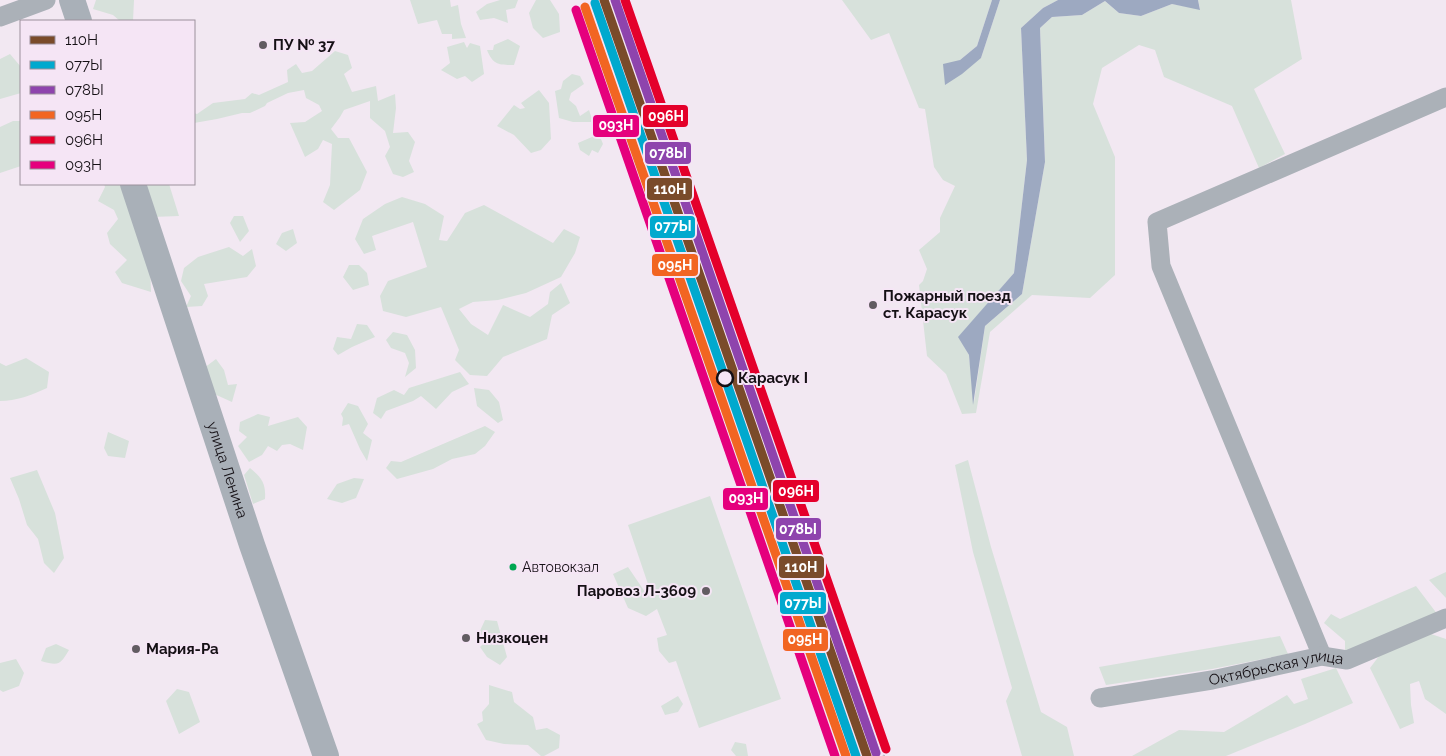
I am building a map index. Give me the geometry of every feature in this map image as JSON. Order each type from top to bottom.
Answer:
[{"type":"main road","points":[[72,0],[79,20]]},
{"type":"main road","name":"улица Ленина","points":[[133,185],[254,551],[326,756]]},
{"type":"street","points":[[0,17],[46,0]]},
{"type":"street","points":[[1322,656],[1161,266],[1157,222],[1446,97]]},
{"type":"street","name":"Октябрьская улица","points":[[1100,698],[1212,680],[1322,656],[1347,660],[1446,618]]},
{"type":"shaded area","points":[[96,0],[134,0],[133,20],[119,20],[113,15],[93,9]]},
{"type":"shaded area","points":[[410,0],[450,0],[451,7],[458,5],[461,24],[466,38],[452,39],[452,34],[442,34],[437,20],[418,24]]},
{"type":"shaded area","points":[[500,0],[518,0],[515,8],[506,10],[508,23],[494,18],[480,20],[476,12],[487,4]]},
{"type":"shaded area","points":[[536,0],[550,0],[559,14],[560,32],[543,38],[533,28],[529,13]]},
{"type":"shaded area","points":[[842,0],[992,0],[977,46],[960,60],[981,58],[1000,0],[1058,0],[1043,8],[1021,28],[1027,160],[1014,273],[959,337],[969,355],[974,402],[985,326],[1022,294],[1045,162],[1040,28],[1052,17],[1082,15],[1105,1],[1119,13],[1141,16],[1172,4],[1200,9],[1198,0],[1291,0],[1302,59],[1254,89],[1285,154],[1259,168],[1232,106],[1164,77],[1155,50],[1139,45],[1102,68],[1093,104],[1115,157],[1115,275],[1090,298],[1032,295],[990,332],[976,413],[962,414],[946,374],[927,356],[919,285],[923,281],[927,269],[919,250],[940,232],[940,218],[955,186],[943,180],[934,167],[925,109],[919,108],[889,33],[871,40]]},
{"type":"shaded area","points":[[508,39],[520,46],[514,65],[497,63],[492,59],[487,50],[493,50],[494,45]]},
{"type":"shaded area","points":[[464,42],[467,48],[470,43],[480,46],[484,74],[472,82],[465,76],[457,79],[441,70],[450,63],[447,47]]},
{"type":"shaded area","points":[[335,51],[348,55],[352,68],[344,74],[352,92],[376,86],[378,101],[395,94],[396,108],[393,133],[408,132],[415,142],[409,161],[414,172],[403,177],[393,174],[385,156],[390,147],[385,131],[370,118],[370,101],[344,110],[331,129],[338,138],[349,138],[367,172],[360,190],[334,210],[323,202],[330,185],[332,144],[323,140],[318,149],[305,157],[290,123],[305,122],[322,111],[319,105],[306,98],[304,90],[288,93],[250,113],[195,123],[195,113],[197,114],[213,103],[245,99],[252,93],[259,95],[288,82],[287,70],[296,64],[302,73],[312,71]]},
{"type":"shaded area","points":[[10,54],[20,66],[20,93],[0,99],[0,59]]},
{"type":"shaded area","points":[[572,74],[580,76],[584,84],[571,93],[569,100],[576,106],[580,116],[589,110],[593,122],[573,122],[559,118],[555,91],[561,89],[563,81]]},
{"type":"shaded area","points":[[539,90],[549,103],[551,139],[541,150],[531,153],[514,135],[497,126],[514,105],[520,109],[525,108],[521,103]]},
{"type":"shaded area","points":[[13,121],[20,121],[20,166],[0,173],[0,127]]},
{"type":"shaded area","points":[[599,134],[603,144],[598,153],[592,150],[589,156],[580,150],[578,143]]},
{"type":"shaded area","points":[[104,185],[121,185],[150,264],[151,292],[122,283],[115,272],[127,260],[110,244],[107,233],[118,219],[114,210],[98,201]]},
{"type":"shaded area","points":[[141,185],[169,185],[179,216],[152,217]]},
{"type":"shaded area","points":[[402,197],[425,204],[444,216],[439,240],[447,241],[465,213],[484,205],[553,243],[564,229],[580,237],[575,253],[561,277],[526,293],[498,300],[473,302],[459,309],[471,324],[488,335],[503,305],[530,317],[548,304],[550,292],[561,283],[570,303],[552,315],[547,339],[503,357],[487,376],[470,375],[455,360],[459,350],[441,307],[406,317],[383,311],[380,296],[388,281],[427,267],[413,222],[372,236],[376,250],[364,254],[355,239],[363,219],[385,204]]},
{"type":"shaded area","points":[[234,216],[243,216],[249,231],[240,242],[230,223]]},
{"type":"shaded area","points":[[293,229],[297,243],[286,251],[276,244],[282,233]]},
{"type":"shaded area","points":[[229,247],[243,256],[252,249],[256,266],[247,277],[204,284],[208,296],[202,306],[186,307],[191,296],[181,281],[184,268],[198,257]]},
{"type":"shaded area","points":[[349,265],[359,265],[367,273],[369,285],[353,290],[343,277]]},
{"type":"shaded area","points":[[357,324],[367,325],[375,337],[338,355],[333,349],[337,337],[351,339]]},
{"type":"shaded area","points":[[393,332],[407,335],[415,350],[416,368],[405,377],[409,363],[405,353],[391,348],[386,340]]},
{"type":"shaded area","points":[[26,358],[49,372],[47,388],[24,397],[0,401],[0,363],[6,366]]},
{"type":"shaded area","points":[[216,359],[224,370],[228,385],[237,384],[232,402],[212,393],[204,368]]},
{"type":"shaded area","points":[[460,372],[469,384],[452,392],[436,409],[421,396],[386,411],[381,419],[373,413],[377,398],[394,390],[404,395],[409,388]]},
{"type":"shaded area","points":[[474,388],[489,390],[499,402],[503,420],[498,423],[477,406]]},
{"type":"shaded area","points":[[348,403],[358,406],[368,424],[363,433],[372,440],[367,461],[349,424],[342,426],[343,418],[341,414]]},
{"type":"shaded area","points":[[258,414],[270,417],[268,426],[298,417],[307,427],[303,450],[290,444],[282,445],[277,451],[268,446],[262,455],[249,462],[238,446],[247,437],[239,431],[240,422]]},
{"type":"shaded area","points":[[485,426],[495,432],[485,446],[475,454],[452,459],[433,469],[397,479],[386,468],[391,461],[401,462]]},
{"type":"shaded area","points":[[108,432],[129,441],[125,458],[108,456],[104,448]]},
{"type":"shaded area","points":[[968,460],[991,547],[1041,712],[1067,727],[1074,756],[1022,756],[1006,701],[1012,688],[973,552],[955,465]]},
{"type":"shaded area","points":[[250,468],[260,478],[265,489],[265,499],[253,504],[244,475]]},
{"type":"shaded area","points":[[37,470],[55,513],[64,558],[54,573],[44,563],[38,539],[27,525],[10,478]]},
{"type":"shaded area","points":[[354,478],[364,479],[356,498],[342,503],[327,499],[337,484]]},
{"type":"shaded area","points":[[710,496],[781,699],[699,728],[676,661],[669,663],[659,651],[657,638],[667,635],[657,609],[646,616],[628,608],[613,574],[628,567],[647,595],[651,593],[628,525]]},
{"type":"shaded area","points":[[1446,572],[1446,598],[1429,580]]},
{"type":"shaded area","points":[[1416,586],[1438,615],[1345,655],[1345,641],[1324,623],[1331,614],[1340,619]]},
{"type":"shaded area","points":[[485,620],[497,621],[507,657],[500,665],[487,657],[480,647],[488,639],[479,633]]},
{"type":"shaded area","points":[[1425,632],[1446,639],[1446,714],[1425,699],[1419,681],[1410,684],[1414,723],[1400,729],[1370,668],[1388,644]]},
{"type":"shaded area","points":[[1280,636],[1288,654],[1212,669],[1106,685],[1099,667]]},
{"type":"shaded area","points":[[56,644],[69,650],[63,659],[55,664],[41,661],[46,648]]},
{"type":"shaded area","points":[[16,659],[24,673],[19,686],[3,692],[0,690],[0,663]]},
{"type":"shaded area","points":[[1336,668],[1353,703],[1305,724],[1226,756],[1132,756],[1179,730],[1224,732],[1287,695],[1294,704],[1308,699],[1301,679]]},
{"type":"shaded area","points":[[489,685],[512,692],[514,702],[533,717],[536,730],[547,728],[560,735],[559,748],[541,756],[528,745],[504,744],[486,740],[477,724],[483,721],[482,712],[489,704]]},
{"type":"shaded area","points":[[177,689],[189,692],[200,722],[179,734],[166,701]]},
{"type":"shaded area","points":[[678,696],[683,704],[678,712],[665,715],[661,706]]},
{"type":"shaded area","points":[[735,742],[746,744],[748,756],[736,756],[731,750]]},
{"type":"water","points":[[992,0],[1000,0],[981,58],[945,85],[943,64],[960,60],[977,46]]},
{"type":"water","points":[[1058,0],[1198,0],[1200,10],[1172,4],[1141,16],[1119,13],[1105,1],[1082,15],[1052,17],[1040,28],[1045,162],[1022,294],[985,326],[973,405],[969,355],[958,337],[1014,273],[1027,160],[1021,28],[1043,8]]},
{"type":"railway","points":[[618,0],[882,756]]},
{"type":"transit line","name":"110Н","points":[[604,0],[867,756]]},
{"type":"transit line","name":"078Ы","points":[[615,0],[876,753]]},
{"type":"transit line","name":"096Н","points":[[625,0],[886,749]]},
{"type":"transit line","name":"077Ы","points":[[595,3],[856,756]]},
{"type":"transit line","name":"095Н","points":[[585,7],[846,756]]},
{"type":"transit line","name":"093Н","points":[[576,10],[835,756]]},
{"type":"place","name":"ПУ № 37","points":[[263,45]]},
{"type":"place","name":"Пожарный поезд ст. Карасук","points":[[873,305]]},
{"type":"place","name":"Карасук I","points":[[725,378]]},
{"type":"place","name":"Автовокзал","points":[[513,567]]},
{"type":"place","name":"Паровоз Л-3609","points":[[706,591]]},
{"type":"place","name":"Низкоцен","points":[[466,638]]},
{"type":"place","name":"Мария-Ра","points":[[136,649]]}]
